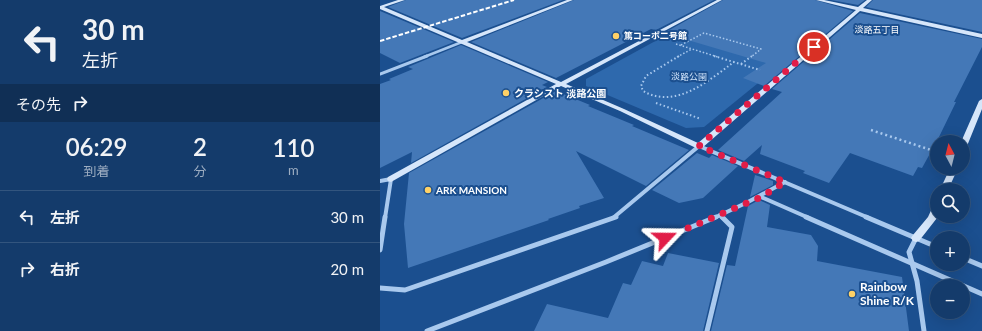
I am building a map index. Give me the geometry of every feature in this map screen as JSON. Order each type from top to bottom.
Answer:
[{"type":"street","points":[[380,7],[403,0]]},
{"type":"street","points":[[380,74],[571,0]]},
{"type":"street","points":[[380,181],[391,178],[561,84],[720,0]]},
{"type":"street","points":[[818,0],[982,36]]},
{"type":"street","points":[[380,288],[405,290],[616,217],[870,0]]},
{"type":"street","points":[[380,7],[561,84],[699,146],[930,244]]},
{"type":"street","points":[[968,135],[982,101]]},
{"type":"street","points":[[380,250],[391,178]]},
{"type":"street","points":[[428,331],[616,258],[720,215],[761,197],[785,182]]},
{"type":"street","points":[[761,197],[982,294]]},
{"type":"street","points":[[707,331],[732,227],[720,215]]},
{"type":"street","points":[[924,331],[917,281],[909,252],[916,238],[930,220]]},
{"type":"street","points":[[970,261],[982,266]]},
{"type":"path","points":[[681,46],[704,33],[761,49],[741,64]]},
{"type":"path","points":[[651,36],[781,76]]},
{"type":"path","points":[[692,49],[649,74],[643,79],[641,85],[642,88],[651,95],[681,95],[690,91],[734,62]]},
{"type":"path","points":[[645,99],[651,95]]},
{"type":"path","points":[[871,130],[930,150]]},
{"type":"green space","name":"淡路公園","points":[[701,16],[806,44],[704,127],[686,128],[586,86],[586,79]]},
{"type":"building","points":[[406,0],[563,0],[462,38],[388,7]]},
{"type":"building","points":[[574,0],[714,0],[656,30],[651,29],[556,78],[471,42]]},
{"type":"building","points":[[723,0],[815,0],[853,11],[764,86],[743,78],[766,63],[664,33]]},
{"type":"building","points":[[831,0],[865,0],[858,5]]},
{"type":"building","points":[[873,0],[982,0],[982,32],[866,7]]},
{"type":"building","points":[[380,11],[454,42],[400,63],[380,53]]},
{"type":"building","points":[[860,13],[982,39],[982,47],[954,102],[956,102],[940,135],[930,135],[930,154],[922,168],[918,167],[913,176],[850,153],[829,183],[803,173],[805,171],[760,154],[762,145],[744,161],[718,150],[782,92],[772,89]]},
{"type":"building","points":[[461,45],[548,82],[542,85],[547,87],[411,163],[412,152],[380,168],[380,84],[413,69],[408,67]]},
{"type":"building","points":[[556,91],[689,150],[646,186],[576,151],[604,198],[579,206],[580,208],[548,219],[549,220],[408,268],[404,224],[409,173]]},
{"type":"building","points":[[697,153],[709,158],[712,155],[738,166],[703,198],[679,203],[652,190]]},
{"type":"building","points":[[755,175],[773,181],[773,185],[750,197]]},
{"type":"building","points":[[759,200],[770,205],[767,227],[811,235],[818,246],[817,261],[902,277],[909,331],[711,331],[727,265],[735,266],[748,206]]},
{"type":"building","points":[[668,253],[719,263],[703,331],[534,331],[547,304],[608,318],[623,283],[631,285],[642,261],[663,266]]},
{"type":"railway","points":[[380,41],[514,0]]},
{"type":"place","name":"篤コーポ二号館","points":[[616,36]]},
{"type":"place","name":"クラシスト 淡路公園","points":[[506,93]]},
{"type":"place","name":"ARK MANSION","points":[[428,190]]},
{"type":"place","name":"Rainbow Shine R/K","points":[[852,294]]},
{"type":"district","name":"淡路五丁目","points":[[877,30]]},
{"type":"route","points":[[665,238],[761,197],[785,182],[699,146],[814,47]]}]
